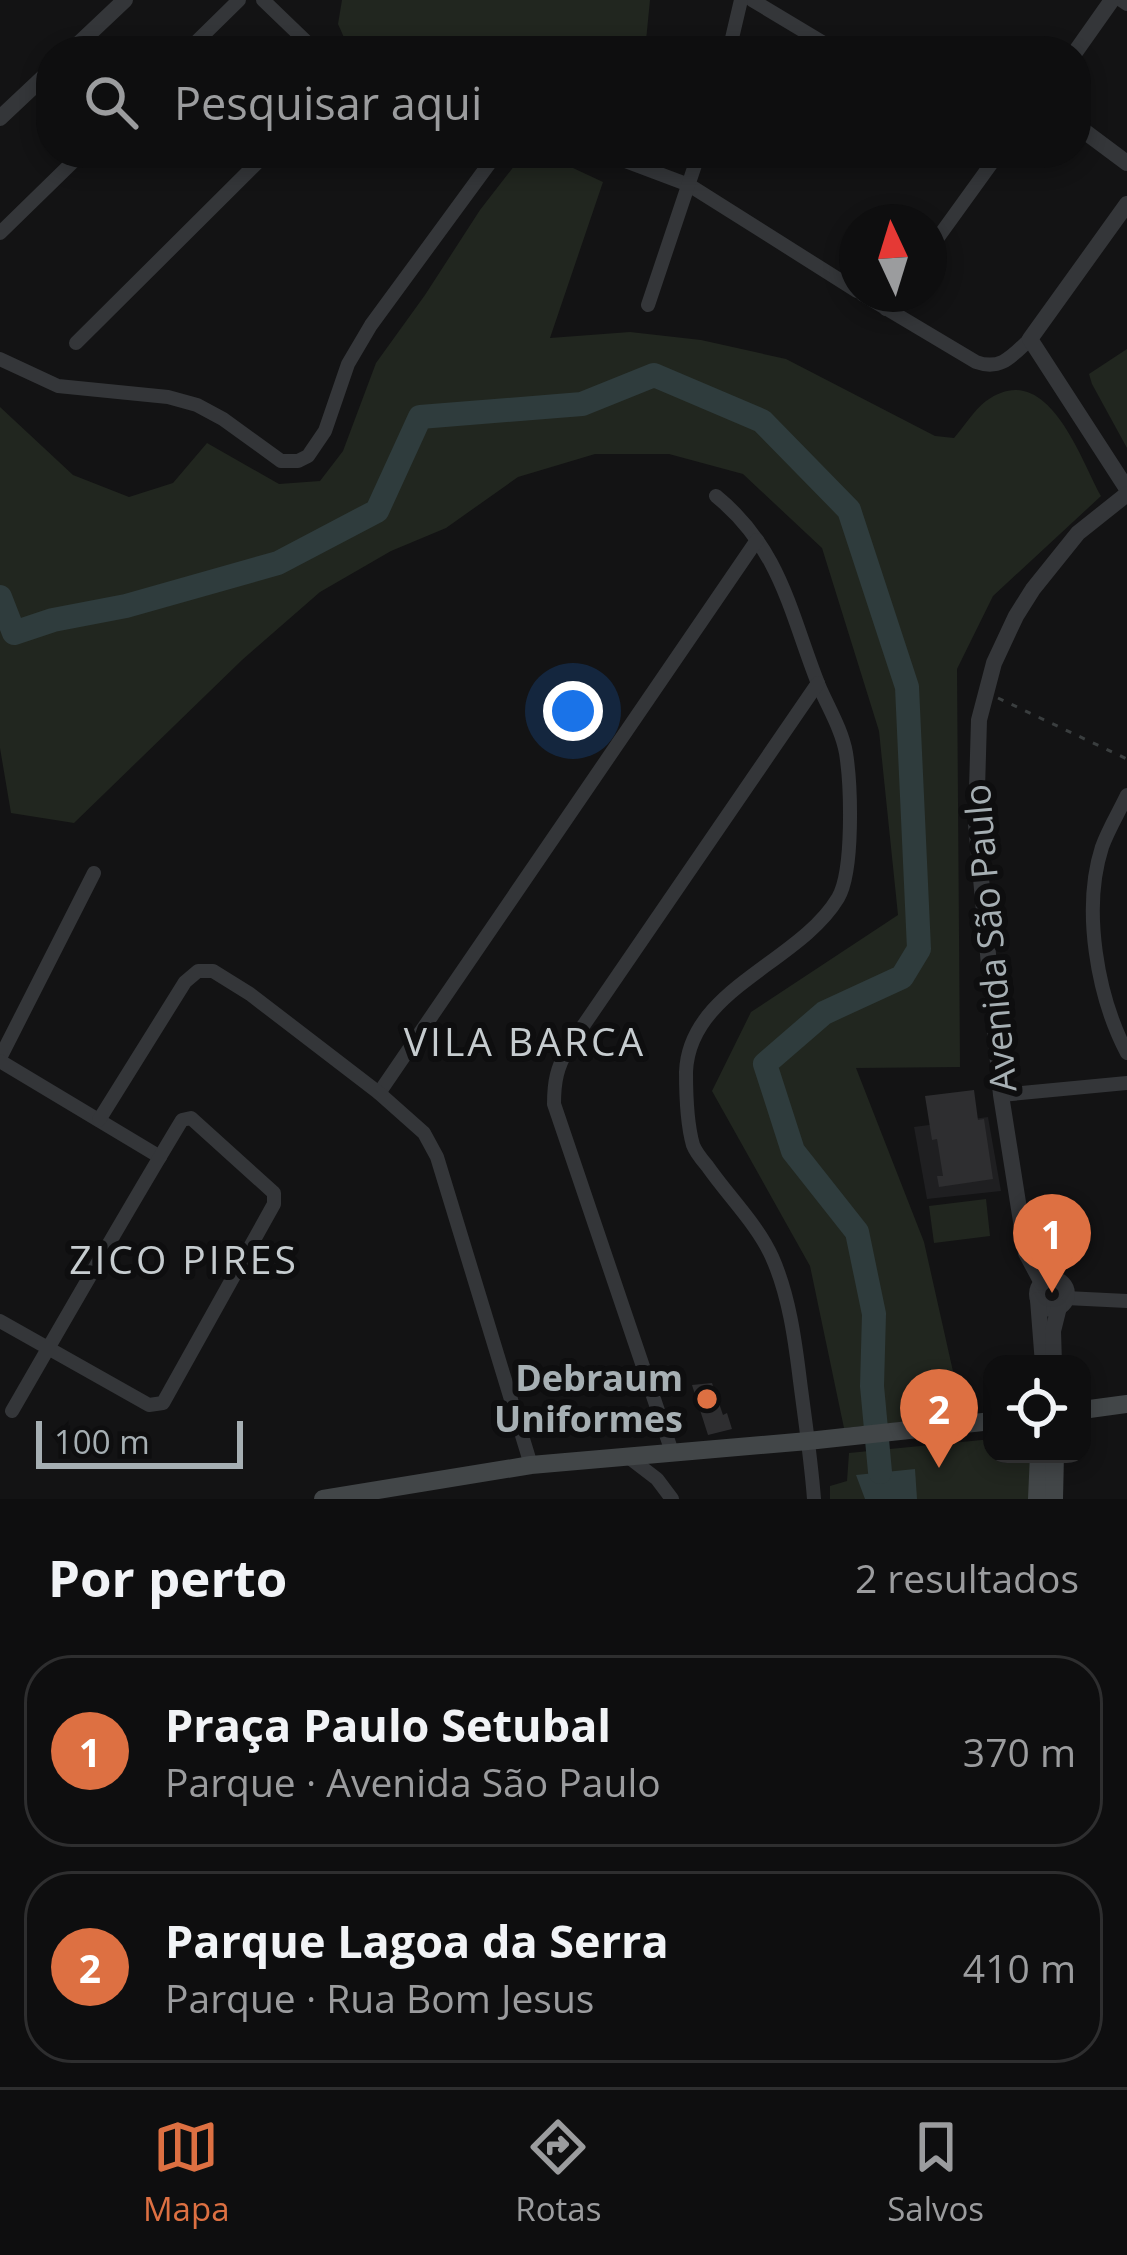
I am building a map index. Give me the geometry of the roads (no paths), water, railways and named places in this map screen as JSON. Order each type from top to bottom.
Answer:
[{"type":"main road","points":[[1091,1409],[1127,1404]]},
{"type":"main road","points":[[323,1499],[531,1465],[983,1422]]},
{"type":"main road","points":[[1037,1499],[1039,1463]]},
{"type":"main road","points":[[1054,1499],[1055,1463]]},
{"type":"street","points":[[87,36],[125,0]]},
{"type":"street","points":[[202,36],[239,0]]},
{"type":"street","points":[[263,0],[300,36]]},
{"type":"street","points":[[733,36],[741,0]]},
{"type":"street","points":[[752,0],[812,36]]},
{"type":"street","points":[[1087,36],[1112,0]]},
{"type":"street","points":[[0,118],[36,84]]},
{"type":"street","points":[[1091,136],[1127,163]]},
{"type":"street","points":[[0,233],[67,168]]},
{"type":"street","points":[[76,343],[252,168]]},
{"type":"street","points":[[0,359],[58,386],[168,397],[196,405],[281,460],[298,461],[308,456],[325,431],[348,364],[371,325],[486,168]]},
{"type":"street","points":[[644,168],[689,185],[839,279]]},
{"type":"street","points":[[648,305],[694,168]]},
{"type":"street","points":[[947,225],[989,168]]},
{"type":"street","points":[[891,312],[976,362],[1001,365],[1030,339],[1127,204]]},
{"type":"street","points":[[1030,339],[1127,492]]},
{"type":"street","name":"Avenida São Paulo","points":[[1042,1355],[1040,1292],[1026,1253],[1001,1095],[976,824],[977,742],[1002,643],[1034,589],[1078,533],[1127,492]]},
{"type":"street","points":[[716,496],[734,511],[778,572],[846,748],[848,856],[841,894],[782,956],[725,996],[699,1028],[686,1068],[694,1147],[771,1255],[784,1292],[817,1440],[814,1499]]},
{"type":"street","points":[[379,1093],[757,540]]},
{"type":"street","points":[[672,1452],[554,1104],[556,1068],[818,683]]},
{"type":"street","points":[[1127,795],[1102,849],[1092,926],[1103,987],[1127,1053]]},
{"type":"street","points":[[94,873],[0,1059],[160,1157]]},
{"type":"street","points":[[99,1120],[185,982],[198,971],[213,971],[250,994],[379,1093],[424,1133],[437,1157],[531,1465]]},
{"type":"street","points":[[1001,1095],[1127,1083]]},
{"type":"street","points":[[0,1321],[48,1348],[149,1405],[164,1403],[274,1204],[274,1193],[191,1118],[182,1120],[48,1348],[12,1411]]},
{"type":"street","points":[[1054,1355],[1053,1331],[1062,1302],[1067,1290],[1051,1279],[1040,1292],[1045,1307],[1062,1302],[1127,1301]]},
{"type":"street","points":[[627,1456],[657,1479],[672,1499]]},
{"type":"street","points":[[426,1499],[428,1490],[440,1481]]},
{"type":"waterway","points":[[0,597],[14,633],[278,563],[377,511],[420,417],[582,404],[654,375],[762,421],[849,510],[907,687],[919,949],[902,977],[824,1013],[765,1064],[793,1151],[857,1232],[874,1314],[872,1386],[880,1472]]},
{"type":"place","name":"Praça Paulo Setubal","points":[[1052,1293]]},
{"type":"place","name":"Debraum Uniformes","points":[[707,1399]]},
{"type":"place","name":"Parque Lagoa da Serra","points":[[939,1468]]},
{"type":"district","name":"VILA BARCA","points":[[525,1042]]},
{"type":"district","name":"ZICO PIRES","points":[[184,1260]]}]
